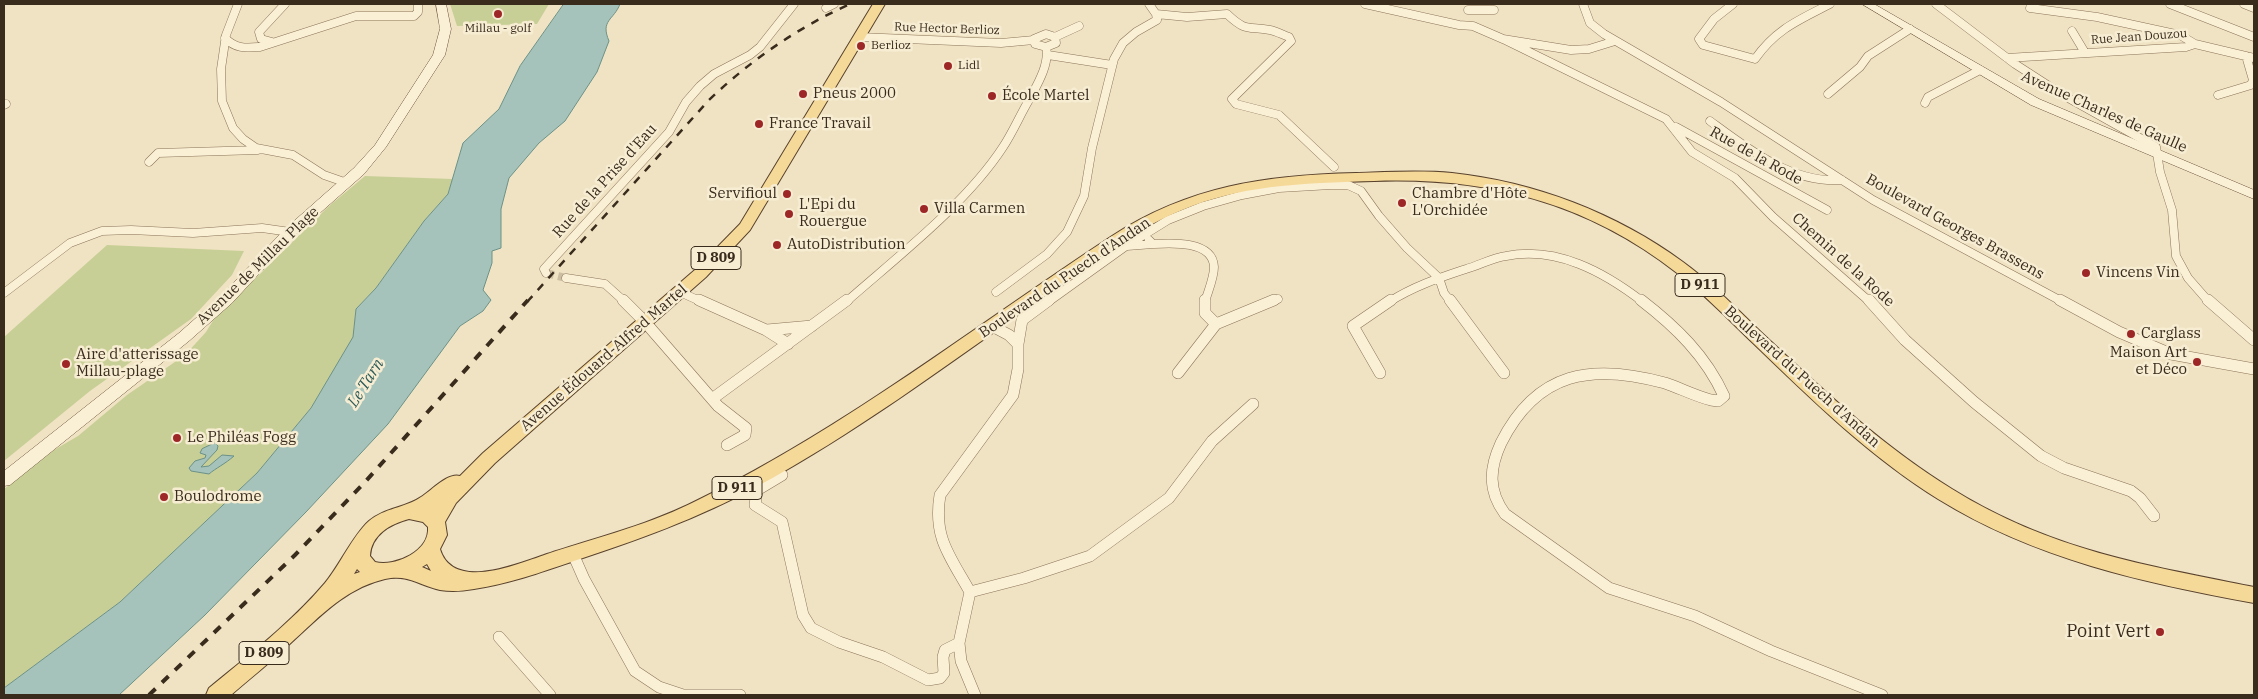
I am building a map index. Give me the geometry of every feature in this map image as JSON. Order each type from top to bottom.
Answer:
[{"type":"main road","name":"Avenue Édouard-Alfred Martel","points":[[411,512],[435,498],[489,458],[680,292],[745,227],[878,4]]},
{"type":"main road","name":"Boulevard du Puech d'Andan","points":[[466,581],[500,577],[669,521],[747,483],[881,402],[1139,224],[1186,202],[1247,185],[1301,178],[1435,176],[1496,184],[1563,202],[1609,223],[1648,245],[1680,267],[1714,296],[1836,412],[1898,464],[1973,511],[2047,544],[2108,565],[2254,595]]},
{"type":"main road","name":"Avenue Édouard-Alfred Martel","points":[[436,521],[450,498],[489,458]]},
{"type":"main road","points":[[411,512],[429,515],[436,521],[438,534],[431,549],[418,560],[403,568],[383,571],[370,568],[364,563],[360,555],[361,548],[368,535],[380,523],[396,515],[411,512]]},
{"type":"main road","name":"D 809","points":[[312,611],[344,574],[361,548]]},
{"type":"main road","points":[[431,549],[434,562],[439,569],[466,581]]},
{"type":"main road","name":"D 911","points":[[403,568],[439,582],[466,581]]},
{"type":"main road","name":"D 809","points":[[216,695],[312,611],[350,585],[383,571]]},
{"type":"street","points":[[238,4],[225,38],[221,74],[223,108],[234,130],[243,141],[258,150]]},
{"type":"street","points":[[275,43],[261,39],[258,32],[285,4]]},
{"type":"street","points":[[225,38],[234,46],[250,48],[275,43],[356,16],[414,16],[418,12],[418,4]]},
{"type":"street","name":"Avenue de Millau Plage","points":[[4,480],[184,338],[227,299],[290,232],[347,182],[380,147],[438,55],[445,39],[446,26],[441,4]]},
{"type":"street","name":"Rue de la Prise d'Eau","points":[[546,273],[544,269],[669,132],[686,102],[700,86],[714,74],[750,55],[760,47],[794,4]]},
{"type":"street","points":[[826,8],[834,4]]},
{"type":"street","points":[[996,292],[1047,254],[1067,232],[1084,196],[1092,148],[1112,65],[1123,43],[1136,32],[1157,20],[1156,14],[1148,4]]},
{"type":"street","points":[[1365,4],[1459,25],[1473,26],[1503,39],[1576,50],[1589,49],[1615,41]]},
{"type":"street","name":"Boulevard Georges Brassens","points":[[1583,4],[1590,23],[1615,41],[1661,66],[1781,140],[1884,207],[2118,332],[2171,354],[2254,369]]},
{"type":"street","points":[[1733,4],[1717,14],[1699,39],[1703,45],[1753,63],[1767,42],[1785,28],[1830,4]]},
{"type":"street","name":"Avenue Charles de Gaulle","points":[[1867,4],[1980,70],[2059,113],[2254,195]]},
{"type":"street","points":[[1936,4],[2007,58],[2063,95],[2156,147],[2156,164],[2172,210],[2176,256],[2184,273],[2198,290],[2254,340]]},
{"type":"street","points":[[2170,4],[2254,36]]},
{"type":"street","points":[[2244,4],[2254,8]]},
{"type":"street","points":[[1473,26],[1467,7],[1493,7],[1497,19]]},
{"type":"street","name":"Rue Jean Douzou","points":[[2030,8],[2097,17],[2180,35],[2195,44],[2250,57]]},
{"type":"street","points":[[1156,14],[1187,17],[1220,13],[1227,14],[1239,25],[1249,29],[1271,30],[1289,37],[1291,41],[1232,99],[1236,104],[1279,115],[1324,155],[1334,167]]},
{"type":"street","points":[[712,399],[815,325],[887,267],[933,225],[978,179],[1003,147],[1039,81],[1047,51],[1056,43],[1055,37],[1079,26]]},
{"type":"street","points":[[1828,94],[1860,67],[1868,56],[1910,29]]},
{"type":"street","name":"Rue Jean Douzou","points":[[2072,31],[2084,51]]},
{"type":"street","name":"Rue Hector Berlioz","points":[[859,37],[1001,43],[1034,40],[1042,35],[1055,37]]},
{"type":"street","name":"Chemin de la Rode","points":[[1503,39],[1522,50],[1646,108],[1673,126],[1692,152],[1736,178],[1773,217],[1866,297],[1905,340],[2017,437],[2041,456],[2064,468],[2111,482],[2131,491],[2140,498],[2154,516]]},
{"type":"street","points":[[1034,40],[1037,45],[1047,51],[1112,65]]},
{"type":"street","name":"Rue Jean Douzou","points":[[2007,58],[2084,51],[2171,48],[2195,44]]},
{"type":"street","points":[[2218,95],[2251,85],[2253,80],[2250,57]]},
{"type":"street","points":[[1925,103],[1928,97],[1980,70]]},
{"type":"street","points":[[1710,121],[1755,153],[1815,181],[1827,183],[1842,180]]},
{"type":"street","name":"Rue de la Rode","points":[[1673,126],[1826,210]]},
{"type":"street","points":[[149,162],[158,153],[277,150],[292,155],[328,177],[347,182]]},
{"type":"street","points":[[975,695],[961,661],[958,643],[970,592],[940,537],[937,513],[940,495],[1013,395],[1018,369],[1018,344],[1022,320],[1144,234],[1168,220],[1203,206],[1242,194],[1279,188],[1348,186],[1362,191],[1380,216],[1408,248],[1439,278],[1444,293],[1504,373]]},
{"type":"street","points":[[4,292],[70,243],[102,231],[131,230],[194,233],[262,228],[290,232]]},
{"type":"street","points":[[1144,234],[1154,244]]},
{"type":"street","points":[[1126,246],[1187,244],[1206,251],[1212,259],[1214,266],[1204,306],[1205,313],[1216,324]]},
{"type":"street","points":[[1380,373],[1353,326],[1393,299],[1415,287],[1505,255],[1530,253],[1556,256],[1580,263],[1610,278],[1669,322],[1698,352],[1719,383],[1724,396],[1718,401],[1707,400],[1665,383],[1605,373],[1578,375],[1553,383],[1536,394],[1516,416],[1493,465],[1490,484],[1494,501],[1504,514],[1609,588],[1695,616],[1771,651],[1882,695]]},
{"type":"street","points":[[566,278],[605,284],[645,322],[712,399],[746,428],[745,435],[727,445]]},
{"type":"street","points":[[680,292],[766,330],[788,344]]},
{"type":"street","points":[[1178,373],[1216,324],[1278,299]]},
{"type":"street","points":[[766,330],[795,329],[815,325]]},
{"type":"street","points":[[992,326],[1009,335],[1018,344]]},
{"type":"street","points":[[970,592],[1024,578],[1090,556],[1169,498],[1212,442],[1253,404]]},
{"type":"street","points":[[782,475],[757,490],[755,505],[761,512],[775,515],[782,522],[803,615],[811,628],[839,642],[883,658],[928,680],[940,678],[944,673],[942,656],[944,650],[947,646],[958,643]]},
{"type":"street","points":[[573,554],[584,579],[635,670],[659,687],[683,695],[740,695]]},
{"type":"street","points":[[499,638],[550,695]]},
{"type":"green space","name":"Millau - golf","points":[[450,4],[549,4],[537,24],[457,26]]},
{"type":"green space","points":[[365,176],[453,179],[448,194],[424,221],[376,288],[356,309],[354,337],[311,408],[257,473],[120,602],[4,688],[4,489],[54,450],[78,436],[127,395],[185,355],[206,332],[214,319],[329,206]]},
{"type":"green space","name":"Aire d'atterissage Millau-plage","points":[[107,245],[244,251],[232,275],[191,319],[90,391],[4,461],[4,337]]},
{"type":"water","name":"Le Tarn","points":[[564,4],[620,4],[607,24],[606,29],[609,41],[597,72],[565,121],[539,143],[509,178],[501,209],[501,248],[492,251],[492,263],[483,290],[491,300],[483,311],[460,326],[388,424],[306,512],[205,615],[119,695],[4,695],[4,688],[120,602],[257,473],[311,408],[353,337],[356,309],[376,288],[424,221],[448,194],[463,143],[499,109],[520,66]]},
{"type":"water","points":[[215,443],[218,446],[217,450],[201,467],[209,466],[222,455],[234,456],[209,474],[191,471],[189,468],[195,461],[205,458],[206,455],[200,453],[202,449]]},
{"type":"tunnel","points":[[546,273],[566,278]]},
{"type":"railway","points":[[527,302],[709,100],[725,85],[758,58],[793,34],[850,4]]},
{"type":"railway","points":[[149,695],[295,555],[365,482],[528,300]]},
{"type":"place","name":"Millau - golf","points":[[498,14]]},
{"type":"place","name":"Berlioz","points":[[861,46]]},
{"type":"place","name":"Lidl","points":[[948,66]]},
{"type":"place","name":"Pneus 2000","points":[[803,94]]},
{"type":"place","name":"École Martel","points":[[992,96]]},
{"type":"place","name":"France Travail","points":[[759,124]]},
{"type":"place","name":"Servifioul","points":[[787,194]]},
{"type":"place","name":"Chambre d'Hôte L'Orchidée","points":[[1402,203]]},
{"type":"place","name":"Villa Carmen","points":[[924,209]]},
{"type":"place","name":"L'Epi du Rouergue","points":[[789,214]]},
{"type":"place","name":"AutoDistribution","points":[[777,245]]},
{"type":"place","name":"Vincens Vin","points":[[2086,273]]},
{"type":"place","name":"Carglass","points":[[2131,334]]},
{"type":"place","name":"Maison Art et Déco","points":[[2197,362]]},
{"type":"place","name":"Aire d'atterissage Millau-plage","points":[[66,364]]},
{"type":"place","name":"Le Philéas Fogg","points":[[177,438]]},
{"type":"place","name":"Boulodrome","points":[[164,497]]},
{"type":"place","name":"Point Vert","points":[[2160,632]]}]
